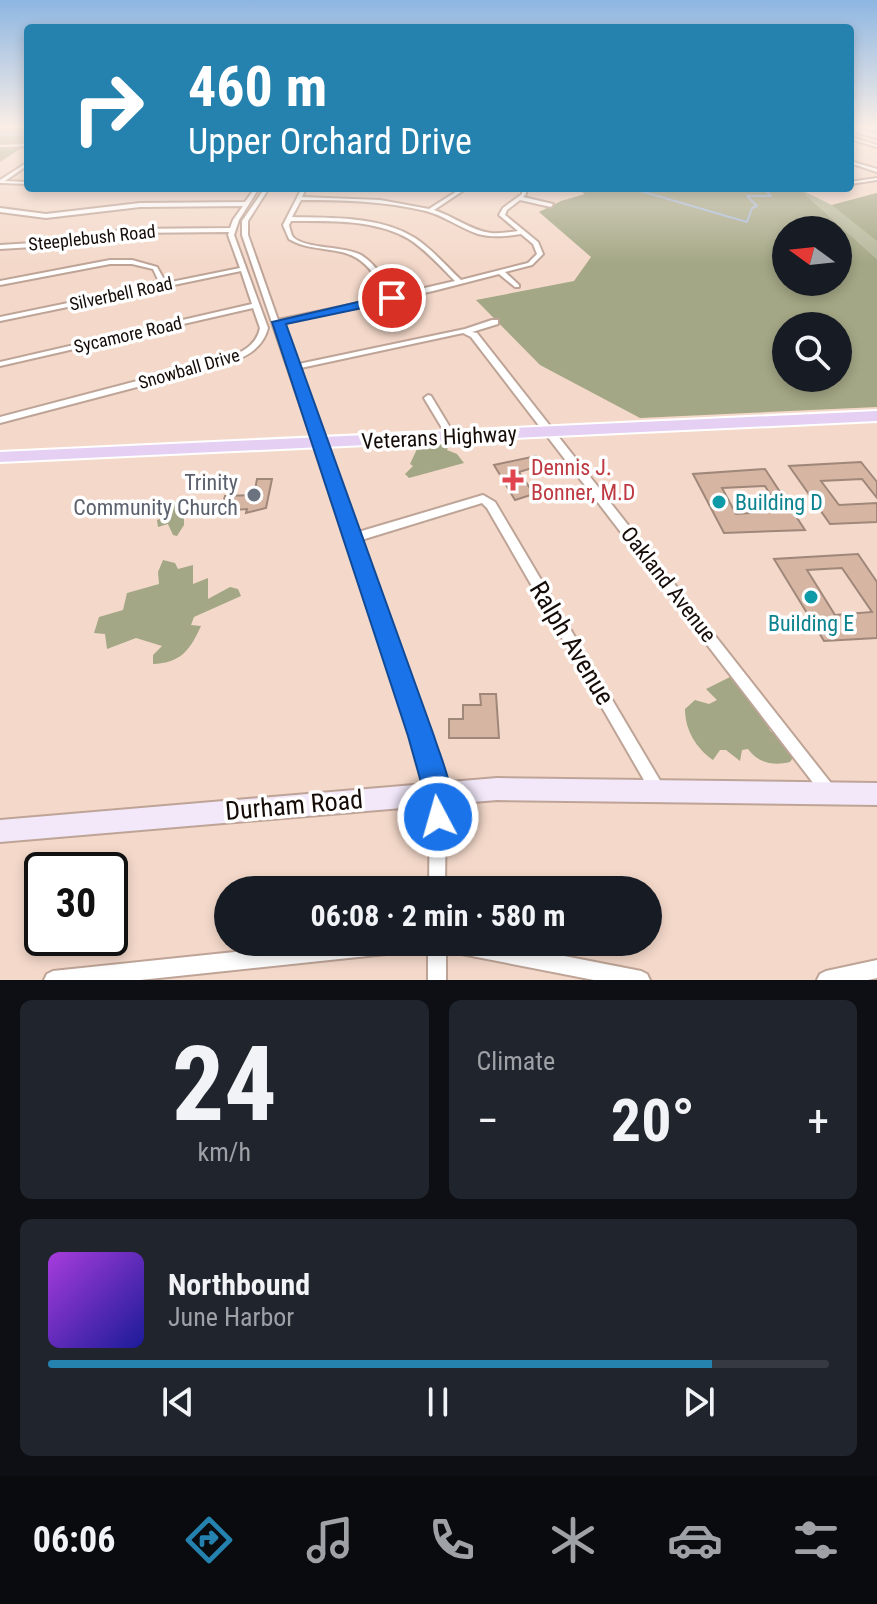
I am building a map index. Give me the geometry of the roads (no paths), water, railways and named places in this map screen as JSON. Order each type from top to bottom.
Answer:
[{"type":"main road","name":"Veterans Highway","points":[[0,457],[877,416]]},
{"type":"main road","name":"Durham Road","points":[[0,831],[529,788],[877,794]]},
{"type":"street","points":[[854,182],[877,179]]},
{"type":"street","points":[[0,182],[24,183]]},
{"type":"street","points":[[232,230],[254,192]]},
{"type":"street","points":[[264,192],[245,221],[244,230],[421,736],[438,793],[437,876]]},
{"type":"street","points":[[302,192],[288,219],[287,231],[296,242],[347,252],[363,259],[392,298]]},
{"type":"street","points":[[430,210],[459,192]]},
{"type":"street","points":[[278,322],[530,264],[540,254],[536,243],[502,215],[522,192]]},
{"type":"street","points":[[299,198],[339,198],[430,210],[480,234],[496,236],[521,232]]},
{"type":"street","points":[[519,198],[551,205]]},
{"type":"street","points":[[0,210],[46,216],[140,205],[246,204]]},
{"type":"street","points":[[288,219],[329,220],[400,233],[413,239],[460,282]]},
{"type":"street","name":"Steeplebush Road","points":[[0,247],[128,231],[232,230]]},
{"type":"street","name":"Snowball Drive","points":[[0,420],[236,358],[255,346],[263,336],[264,328],[232,230]]},
{"type":"street","points":[[0,283],[126,261],[155,268],[164,285]]},
{"type":"street","name":"Silverbell Road","points":[[0,319],[243,269]]},
{"type":"street","points":[[501,272],[517,286]]},
{"type":"street","name":"Sycamore Road","points":[[0,364],[256,305]]},
{"type":"street","points":[[294,367],[471,334],[495,322]]},
{"type":"street","name":"Oakland Avenue","points":[[471,334],[550,431],[830,793]]},
{"type":"street","points":[[428,398],[451,436]]},
{"type":"street","name":"Ralph Avenue","points":[[353,538],[483,499],[496,514],[657,789]]},
{"type":"street","points":[[53,980],[282,956]]},
{"type":"street","points":[[437,956],[437,980]]},
{"type":"street","points":[[518,956],[641,980]]},
{"type":"street","points":[[826,980],[877,969]]},
{"type":"waterway","points":[[644,192],[747,222],[752,208],[757,206],[747,196],[771,196],[768,192]]},
{"type":"place","name":"Dennis J. Bonner, M.D","points":[[513,480]]},
{"type":"place","name":"Trinity Community Church","points":[[254,495]]},
{"type":"place","name":"Building D","points":[[719,502]]},
{"type":"place","name":"Building E","points":[[811,597]]}]
